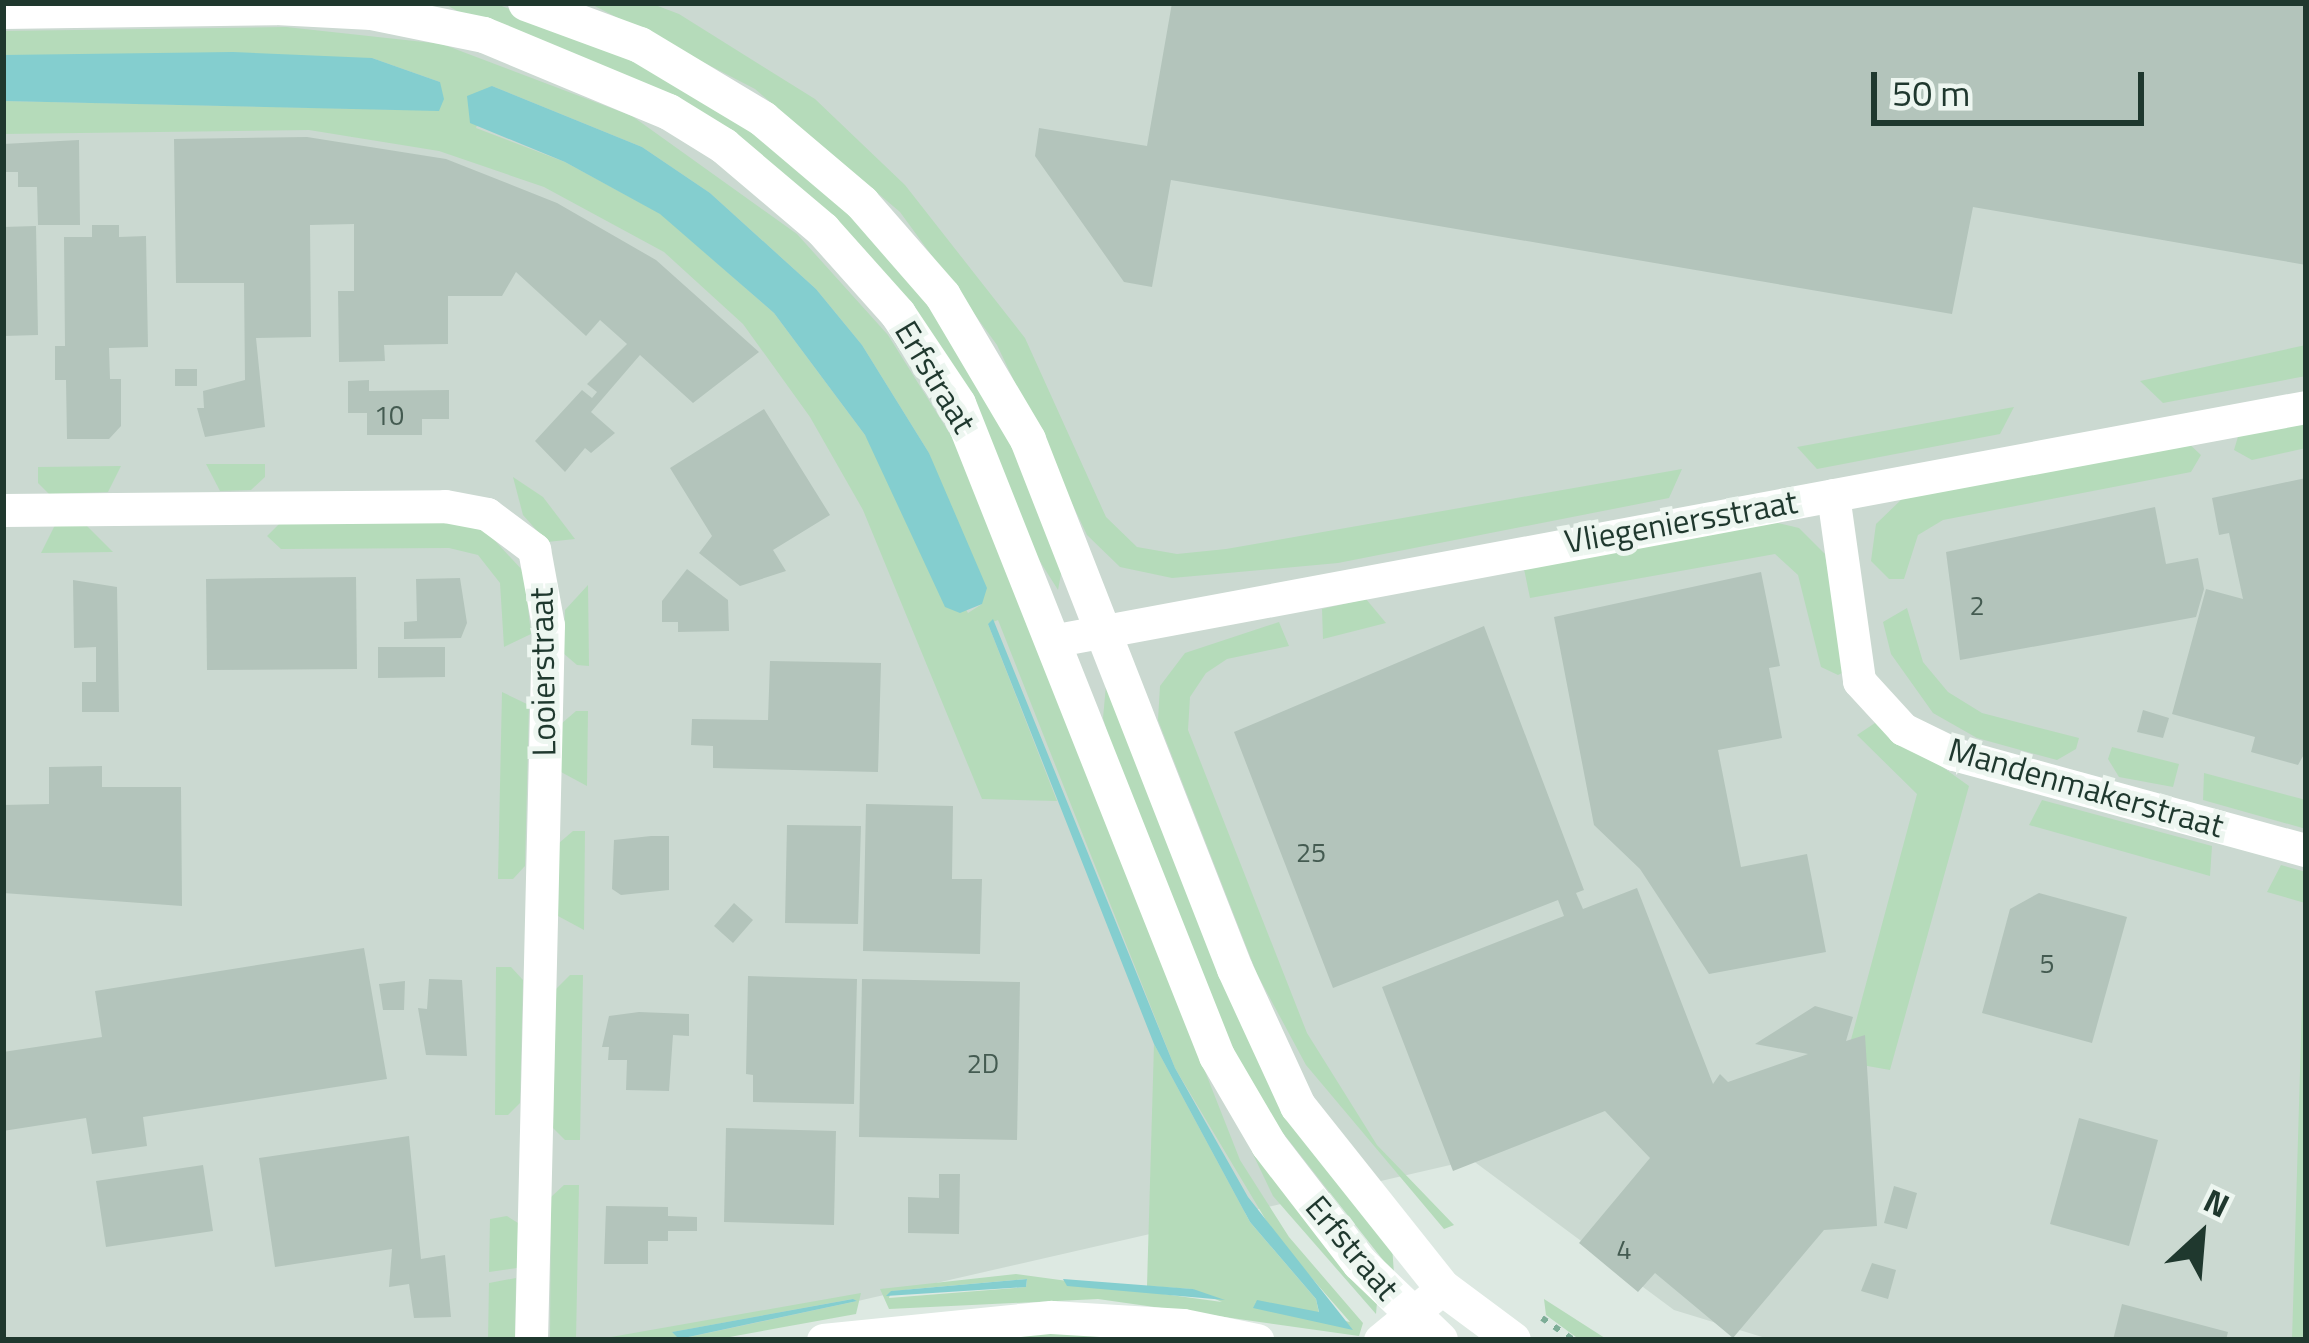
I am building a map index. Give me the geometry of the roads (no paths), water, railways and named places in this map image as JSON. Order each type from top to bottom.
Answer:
[{"type":"street","name":"Erfstraat","points":[[526,3],[640,45],[709,82],[814,160],[905,248],[1000,384],[1268,1049],[1344,1172],[1443,1288],[1513,1340]]},
{"type":"street","name":"Erfstraat","points":[[3,10],[372,8],[484,35],[614,85],[724,146],[824,230],[898,314],[958,404],[1057,640],[1217,1056],[1269,1145],[1426,1329]]},
{"type":"street","name":"Vliegeniersstraat","points":[[1057,640],[1101,626],[2306,406]]},
{"type":"street","name":"Mandenmakerstraat","points":[[1833,495],[1859,681],[1903,729],[1954,754],[2306,850]]},
{"type":"street","name":"Looierstraat","points":[[3,510],[445,506],[487,514],[534,549],[548,625],[531,1340]]},
{"type":"street","points":[[1380,1340],[1426,1329],[1443,1288]]},
{"type":"street","points":[[823,1340],[1051,1317],[1183,1325],[1257,1340]]},
{"type":"water","points":[[233,52],[372,58],[440,82],[444,99],[439,111],[3,101],[3,55]]},
{"type":"water","points":[[492,86],[642,147],[710,193],[816,289],[862,345],[929,453],[987,588],[982,604],[960,613],[945,607],[865,435],[774,313],[660,214],[565,162],[470,123],[467,96]]},
{"type":"water","points":[[993,619],[1175,1068],[1248,1197],[1353,1330],[1253,1308],[1257,1300],[1319,1312],[1316,1299],[1250,1222],[1154,1044],[988,624]]},
{"type":"water","points":[[1027,1279],[1026,1287],[886,1296],[891,1291]]},
{"type":"water","points":[[1063,1279],[1193,1289],[1225,1300],[1067,1286]]},
{"type":"water","points":[[853,1299],[857,1301],[679,1339],[672,1332]]}]
